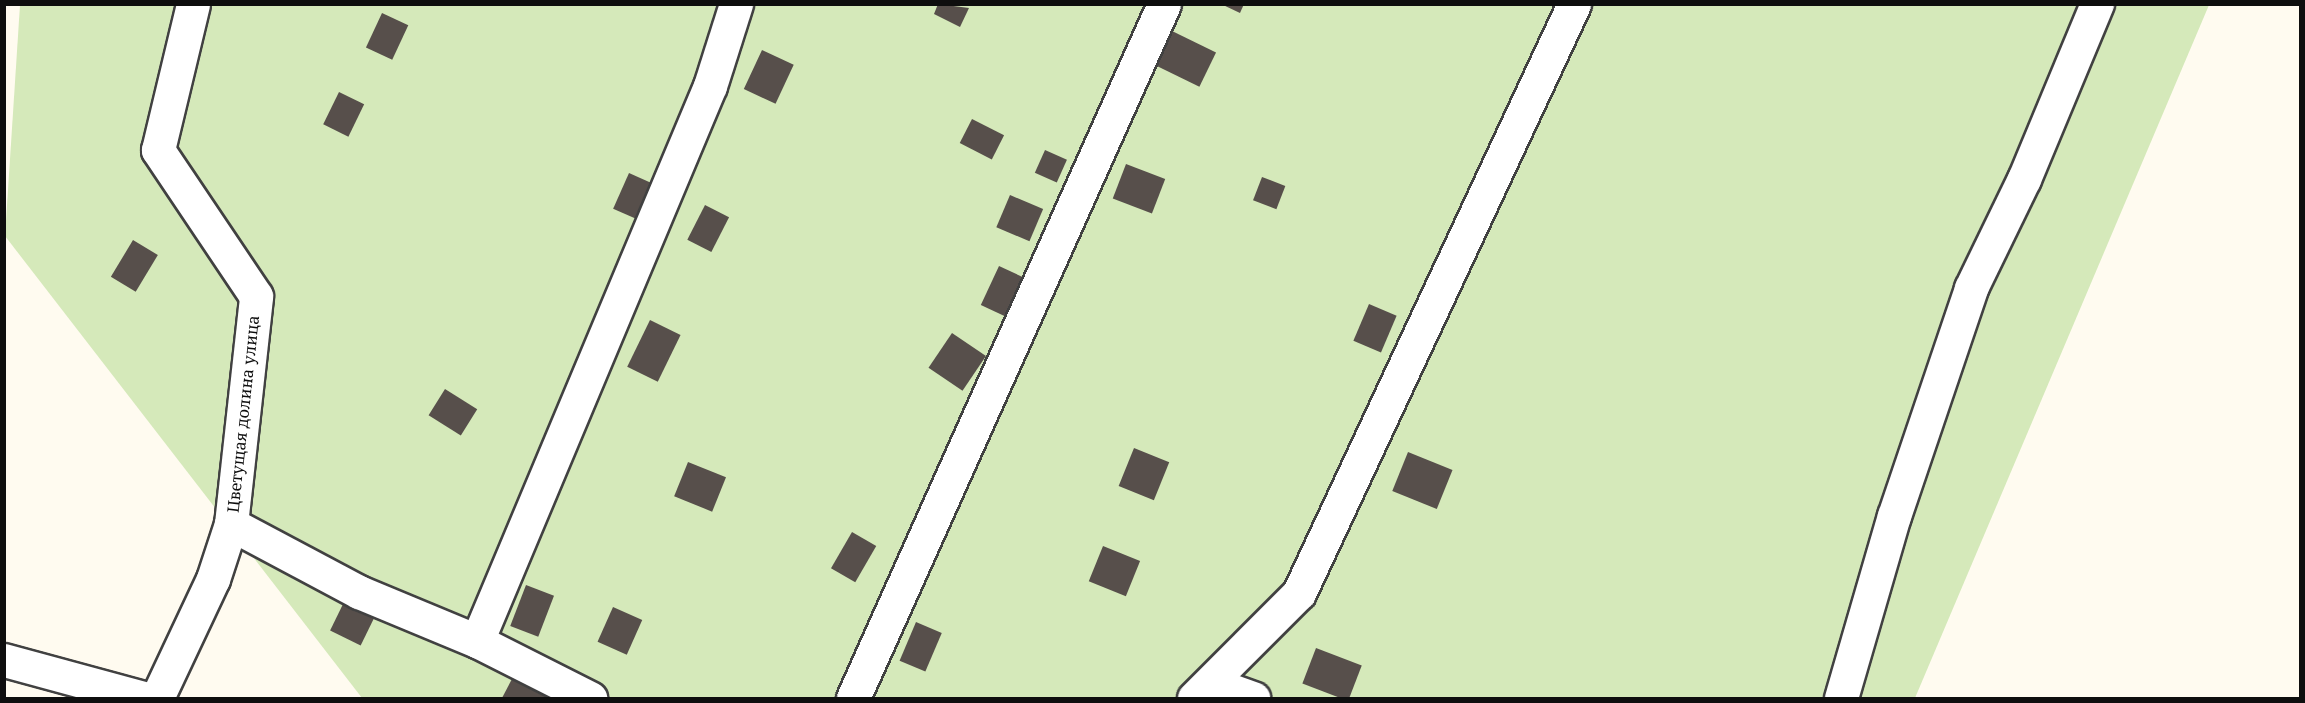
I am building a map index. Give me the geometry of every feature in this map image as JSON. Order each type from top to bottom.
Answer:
[{"type":"street","name":"Цветущая долина улица","points":[[157,699],[213,579],[231,524],[256,297],[158,150],[193,4]]},
{"type":"street","points":[[477,641],[710,86],[736,4]]},
{"type":"street","points":[[853,699],[1164,4]]},
{"type":"street","points":[[1203,691],[1299,593],[1574,4]]},
{"type":"street","points":[[1841,699],[1894,516],[1971,288],[2024,179],[2097,4]]},
{"type":"street","points":[[231,524],[359,592],[477,641],[590,699]]},
{"type":"street","points":[[4,660],[144,699]]},
{"type":"street","points":[[1203,691],[1253,699]]},
{"type":"green space","points":[[20,5],[2209,5],[1915,698],[362,698],[5,236]]},
{"type":"building","points":[[938,4],[969,8],[960,27],[934,14]]},
{"type":"building","points":[[1221,4],[1244,4],[1240,13]]},
{"type":"building","points":[[382,13],[408,25],[392,60],[366,47]]},
{"type":"building","points":[[1172,31],[1216,52],[1199,87],[1155,65]]},
{"type":"building","points":[[762,50],[794,65],[776,104],[744,89]]},
{"type":"building","points":[[339,92],[364,104],[348,137],[323,124]]},
{"type":"building","points":[[972,119],[1004,135],[992,159],[960,143]]},
{"type":"building","points":[[1045,150],[1067,160],[1057,183],[1035,173]]},
{"type":"building","points":[[1126,164],[1165,179],[1152,214],[1113,199]]},
{"type":"building","points":[[629,173],[656,185],[641,221],[613,209]]},
{"type":"building","points":[[1262,177],[1285,186],[1276,209],[1253,200]]},
{"type":"building","points":[[1010,195],[1043,209],[1029,241],[996,227]]},
{"type":"building","points":[[705,205],[729,217],[711,252],[687,240]]},
{"type":"building","points":[[133,240],[158,255],[136,292],[111,277]]},
{"type":"building","points":[[999,266],[1025,278],[1007,317],[981,305]]},
{"type":"building","points":[[1369,304],[1397,316],[1381,353],[1353,341]]},
{"type":"building","points":[[650,320],[681,335],[658,382],[627,367]]},
{"type":"building","points":[[952,333],[986,356],[963,391],[929,368]]},
{"type":"building","points":[[445,389],[477,409],[461,435],[429,415]]},
{"type":"building","points":[[1134,448],[1169,462],[1154,500],[1119,486]]},
{"type":"building","points":[[1408,452],[1453,470],[1437,509],[1392,491]]},
{"type":"building","points":[[688,462],[726,477],[712,512],[674,496]]},
{"type":"building","points":[[852,532],[876,546],[855,582],[831,568]]},
{"type":"building","points":[[1103,546],[1140,561],[1126,596],[1089,581]]},
{"type":"building","points":[[526,585],[554,596],[538,637],[510,626]]},
{"type":"building","points":[[345,600],[376,615],[361,645],[330,631]]},
{"type":"building","points":[[613,607],[642,620],[627,655],[598,642]]},
{"type":"building","points":[[916,622],[942,633],[925,672],[900,661]]},
{"type":"building","points":[[1316,648],[1362,666],[1349,698],[1340,698],[1302,683]]},
{"type":"building","points":[[513,677],[554,698],[502,698]]}]
